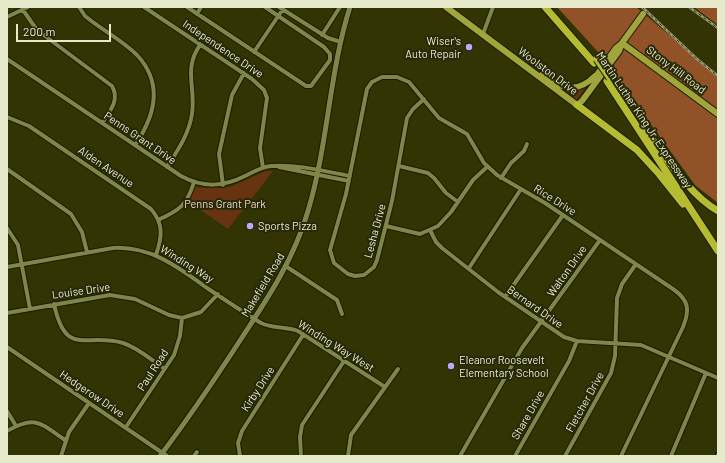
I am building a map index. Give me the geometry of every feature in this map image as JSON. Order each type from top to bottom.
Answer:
[{"type":"highway","name":"Martin Luther King Jr. Expressway","points":[[546,7],[595,61]]},
{"type":"highway","name":"Martin Luther King Jr. Expressway","points":[[552,7],[609,79],[643,127],[716,243],[718,251]]},
{"type":"highway","name":"Martin Luther King Jr. Expressway","points":[[609,79],[716,243]]},
{"type":"highway","points":[[577,105],[621,137],[642,156],[662,177],[716,243]]},
{"type":"highway","points":[[643,127],[690,187],[702,199],[718,211]]},
{"type":"main road","name":"Woolston Drive","points":[[446,7],[577,105]]},
{"type":"main road","name":"Woolston Drive","points":[[577,105],[595,76],[643,14]]},
{"type":"main road","name":"Woolston Drive","points":[[577,105],[582,101],[619,51],[622,43]]},
{"type":"main road","name":"Stony Hill Road","points":[[622,43],[718,114]]},
{"type":"main road","name":"Woolston Drive","points":[[507,52],[560,86],[579,87],[589,82],[595,76]]},
{"type":"street","points":[[7,17],[28,7]]},
{"type":"street","points":[[80,7],[85,16],[138,56],[151,77],[154,97],[152,114],[135,145]]},
{"type":"street","points":[[187,7],[310,87],[330,60],[330,54],[324,46],[265,7]]},
{"type":"street","points":[[197,14],[201,7]]},
{"type":"street","points":[[322,35],[340,7]]},
{"type":"street","name":"Makefield Road","points":[[163,455],[200,402],[287,267],[302,230],[318,173],[341,42],[350,7]]},
{"type":"street","points":[[483,34],[493,7]]},
{"type":"street","name":"Independence Drive","points":[[146,8],[244,73],[263,88],[267,98],[260,148],[263,168]]},
{"type":"street","points":[[254,52],[279,16],[281,8],[329,39],[341,42]]},
{"type":"street","points":[[23,10],[37,30],[112,86],[115,93],[114,103],[102,123]]},
{"type":"street","points":[[324,46],[329,39]]},
{"type":"street","points":[[167,167],[184,140],[191,119],[193,94],[191,63],[200,45]]},
{"type":"street","name":"Penns Grant Drive","points":[[7,60],[167,167],[194,182],[210,185],[223,185],[263,168],[274,166],[291,166],[318,173],[349,178]]},
{"type":"street","points":[[223,185],[219,154],[232,95],[244,73]]},
{"type":"street","name":"Rice Drive","points":[[349,178],[366,89],[372,82],[382,77],[397,77],[409,82],[443,121],[467,134],[488,167],[501,178],[563,215],[679,293],[688,305],[687,317],[621,456]]},
{"type":"street","name":"Lesha Drive","points":[[349,178],[340,221],[331,248],[334,263],[338,268],[351,275],[359,276],[367,273],[378,260],[399,166],[407,118],[413,109],[424,99]]},
{"type":"street","name":"Alden Avenue","points":[[7,117],[24,123],[146,205],[158,220],[162,237],[156,255]]},
{"type":"street","points":[[501,178],[511,163],[524,151],[527,144]]},
{"type":"street","points":[[399,166],[428,173],[446,193],[458,202]]},
{"type":"street","points":[[386,226],[414,233],[423,233],[444,222],[473,180],[488,167]]},
{"type":"street","points":[[7,169],[72,214],[82,232],[87,252]]},
{"type":"street","points":[[158,220],[181,208],[189,197],[194,182]]},
{"type":"street","points":[[469,268],[520,189]]},
{"type":"street","points":[[505,297],[563,215]]},
{"type":"street","points":[[7,228],[18,245],[30,309]]},
{"type":"street","name":"Bernard Drive","points":[[430,230],[438,245],[505,297],[564,337],[577,341],[615,342],[641,345],[718,378]]},
{"type":"street","name":"Walton Drive","points":[[460,456],[512,364],[600,240]]},
{"type":"street","name":"Winding Way","points":[[7,267],[87,252],[120,248],[139,250],[156,255],[171,262],[254,319]]},
{"type":"street","name":"Fletcher Drive","points":[[565,456],[608,380],[614,362],[617,298],[622,284],[636,264]]},
{"type":"street","points":[[287,267],[337,300],[342,314]]},
{"type":"street","points":[[182,318],[201,312],[218,294]]},
{"type":"street","name":"Louise Drive","points":[[7,313],[102,295],[119,295],[141,301],[169,315],[182,318]]},
{"type":"street","points":[[54,304],[60,325],[70,337],[83,342],[108,340],[127,345],[165,369]]},
{"type":"street","name":"Paul Road","points":[[126,427],[177,349],[182,318]]},
{"type":"street","name":"Winding Way West","points":[[254,319],[266,326],[294,329],[385,387]]},
{"type":"street","name":"Kirby Drive","points":[[240,456],[238,443],[242,431],[304,335]]},
{"type":"street","name":"Share Drive","points":[[515,456],[569,361],[577,341]]},
{"type":"street","name":"Hedgerow Drive","points":[[7,347],[126,427],[163,455]]},
{"type":"street","points":[[301,456],[300,437],[302,425],[344,361]]},
{"type":"street","points":[[348,456],[351,435],[398,369]]},
{"type":"street","points":[[672,456],[706,373]]},
{"type":"street","points":[[61,456],[65,440],[89,403]]},
{"type":"street","points":[[7,411],[16,426]]},
{"type":"street","points":[[7,431],[27,422],[34,422],[44,426],[65,440]]},
{"type":"green space","points":[[558,87],[584,87],[585,88],[576,101]]},
{"type":"green space","name":"Penns Grant Park","points":[[266,171],[273,171],[228,229],[189,202],[195,187],[230,187]]},
{"type":"shaded area","points":[[557,7],[636,7],[718,76],[718,203],[695,185],[599,53]]},
{"type":"shaded area","points":[[694,7],[718,7],[718,25]]},
{"type":"tunnel","points":[[643,14],[649,7]]},
{"type":"railway","points":[[642,7],[697,59],[718,76]]},
{"type":"railway","points":[[689,7],[718,28]]},
{"type":"place","name":"Wiser's Auto Repair","points":[[469,47]]},
{"type":"place","name":"Sports Pizza","points":[[250,226]]},
{"type":"place","name":"Eleanor Roosevelt Elementary School","points":[[451,366]]}]
